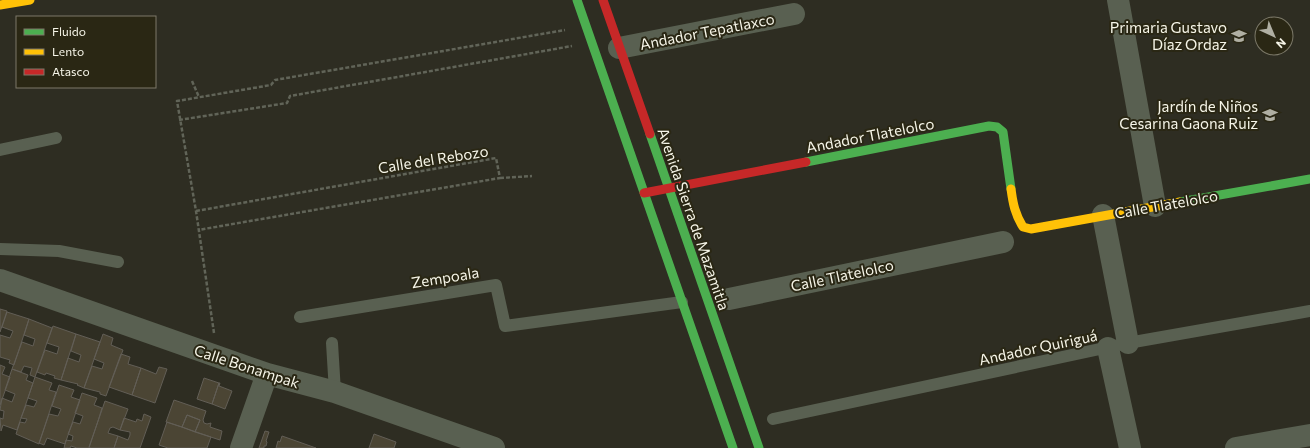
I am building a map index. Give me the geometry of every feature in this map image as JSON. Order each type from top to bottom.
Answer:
[{"type":"street","points":[[0,5],[30,0]]},
{"type":"street","points":[[577,0],[733,448]]},
{"type":"street","name":"Avenida Sierra de Mazamitla","points":[[603,0],[759,448]]},
{"type":"street","points":[[1118,0],[1155,206]]},
{"type":"street","name":"Andador Tepatlaxco","points":[[619,48],[794,14]]},
{"type":"street","name":"Andador Tlatelolco","points":[[644,193],[993,126],[1003,132],[1014,210],[1023,227]]},
{"type":"street","name":"Calle Tlatelolco","points":[[1023,227],[1032,229],[1040,228],[1103,215],[1310,179]]},
{"type":"street","points":[[1103,215],[1130,448]]},
{"type":"street","name":"Calle Tlatelolco","points":[[729,299],[1003,242]]},
{"type":"street","name":"Calle Bonampak","points":[[0,280],[218,358],[267,374],[335,392],[494,448]]},
{"type":"street","points":[[241,448],[267,374]]},
{"type":"street","points":[[1236,448],[1274,445],[1310,435]]},
{"type":"lane","points":[[0,150],[56,138]]},
{"type":"lane","points":[[0,249],[59,252],[118,262]]},
{"type":"lane","name":"Zempoala","points":[[300,317],[496,285],[505,326],[682,302]]},
{"type":"lane","name":"Andador Quiriguá","points":[[773,419],[1118,346],[1310,311]]},
{"type":"lane","points":[[332,343],[335,392]]},
{"type":"path","points":[[218,358],[196,211],[177,101],[271,84],[275,80],[586,27]]},
{"type":"path","points":[[180,120],[287,103],[290,96],[592,43]]},
{"type":"path","points":[[192,81],[199,97]]},
{"type":"path","name":"Calle del Rebozo","points":[[196,211],[496,158],[500,178],[198,230]]},
{"type":"path","points":[[500,178],[532,176]]},
{"type":"building","points":[[0,309],[7,311],[0,332]]},
{"type":"building","points":[[7,312],[29,319],[14,365],[9,363],[10,360],[0,357],[0,335],[10,338],[13,331],[2,327]]},
{"type":"building","points":[[29,319],[52,328],[35,377],[30,375],[32,368],[24,366],[21,372],[12,369],[22,342],[33,346],[35,339],[24,335]]},
{"type":"building","points":[[53,326],[76,334],[61,380],[46,373],[45,375],[37,372],[45,350],[57,354],[59,347],[47,343]]},
{"type":"building","points":[[76,334],[100,342],[84,388],[77,385],[78,384],[61,380],[68,358],[79,362],[81,355],[71,351]]},
{"type":"building","points":[[103,334],[113,338],[111,345],[123,350],[106,396],[100,394],[100,392],[84,388],[92,366],[102,369],[104,363],[94,359]]},
{"type":"building","points":[[121,354],[130,357],[128,364],[141,368],[132,395],[109,387]]},
{"type":"building","points":[[0,365],[5,367],[2,374],[10,377],[0,405]]},
{"type":"building","points":[[159,367],[167,369],[155,403],[132,395],[141,368],[156,374]]},
{"type":"building","points":[[12,369],[28,375],[26,380],[33,383],[17,430],[3,425],[1,431],[0,418],[3,419],[4,411],[0,410],[2,398],[12,402],[15,394],[5,390]]},
{"type":"building","points":[[35,377],[52,383],[49,390],[56,392],[39,444],[16,434],[20,422],[25,423],[27,419],[21,418],[26,405],[34,407],[37,401],[28,398]]},
{"type":"building","points":[[204,378],[219,383],[212,404],[197,399]]},
{"type":"building","points":[[219,383],[219,386],[232,391],[225,409],[212,404]]},
{"type":"building","points":[[59,385],[74,390],[71,397],[80,400],[65,444],[47,438],[44,445],[39,443],[49,414],[58,416],[61,409],[52,406]]},
{"type":"building","points":[[82,393],[97,398],[94,405],[102,408],[98,421],[89,448],[77,448],[71,446],[70,448],[64,448],[66,440],[72,441],[73,436],[68,434],[73,422],[80,424],[83,416],[75,413]]},
{"type":"building","points":[[174,400],[206,411],[203,420],[204,423],[211,423],[210,427],[222,431],[220,440],[195,432],[200,420],[187,415],[182,427],[166,422]]},
{"type":"building","points":[[105,401],[128,409],[120,430],[113,427],[110,428],[108,433],[118,436],[114,448],[91,448],[89,447]]},
{"type":"building","points":[[144,414],[151,417],[140,448],[114,448],[118,436],[128,440],[130,435],[130,432],[120,430],[124,418],[136,422],[137,419],[142,421]]},
{"type":"building","points":[[187,415],[200,420],[195,432],[182,427]]},
{"type":"building","points":[[167,422],[211,437],[207,448],[168,448],[159,445]]},
{"type":"building","points":[[265,431],[269,432],[266,446],[264,446],[264,448],[259,448]]},
{"type":"building","points":[[374,434],[396,442],[394,448],[369,448]]},
{"type":"building","points":[[282,436],[316,448],[276,448],[278,441],[280,442]]},
{"type":"traffic: fast","points":[[577,0],[733,448]]},
{"type":"traffic: fast","points":[[806,162],[989,126],[997,127],[1003,132],[1011,189]]},
{"type":"traffic: fast","points":[[650,134],[759,448]]},
{"type":"traffic: fast","points":[[1180,202],[1310,179]]},
{"type":"traffic: slow","points":[[0,5],[30,0]]},
{"type":"traffic: slow","points":[[1011,189],[1018,218],[1023,227],[1031,229],[1180,202]]},
{"type":"traffic: jam","points":[[603,0],[650,134]]},
{"type":"traffic: jam","points":[[644,193],[806,162]]},
{"type":"place","name":"Primaria Gustavo Díaz Ordaz","points":[[1239,36]]},
{"type":"place","name":"Jardín de Niños Cesarina Gaona Ruiz","points":[[1270,115]]}]
